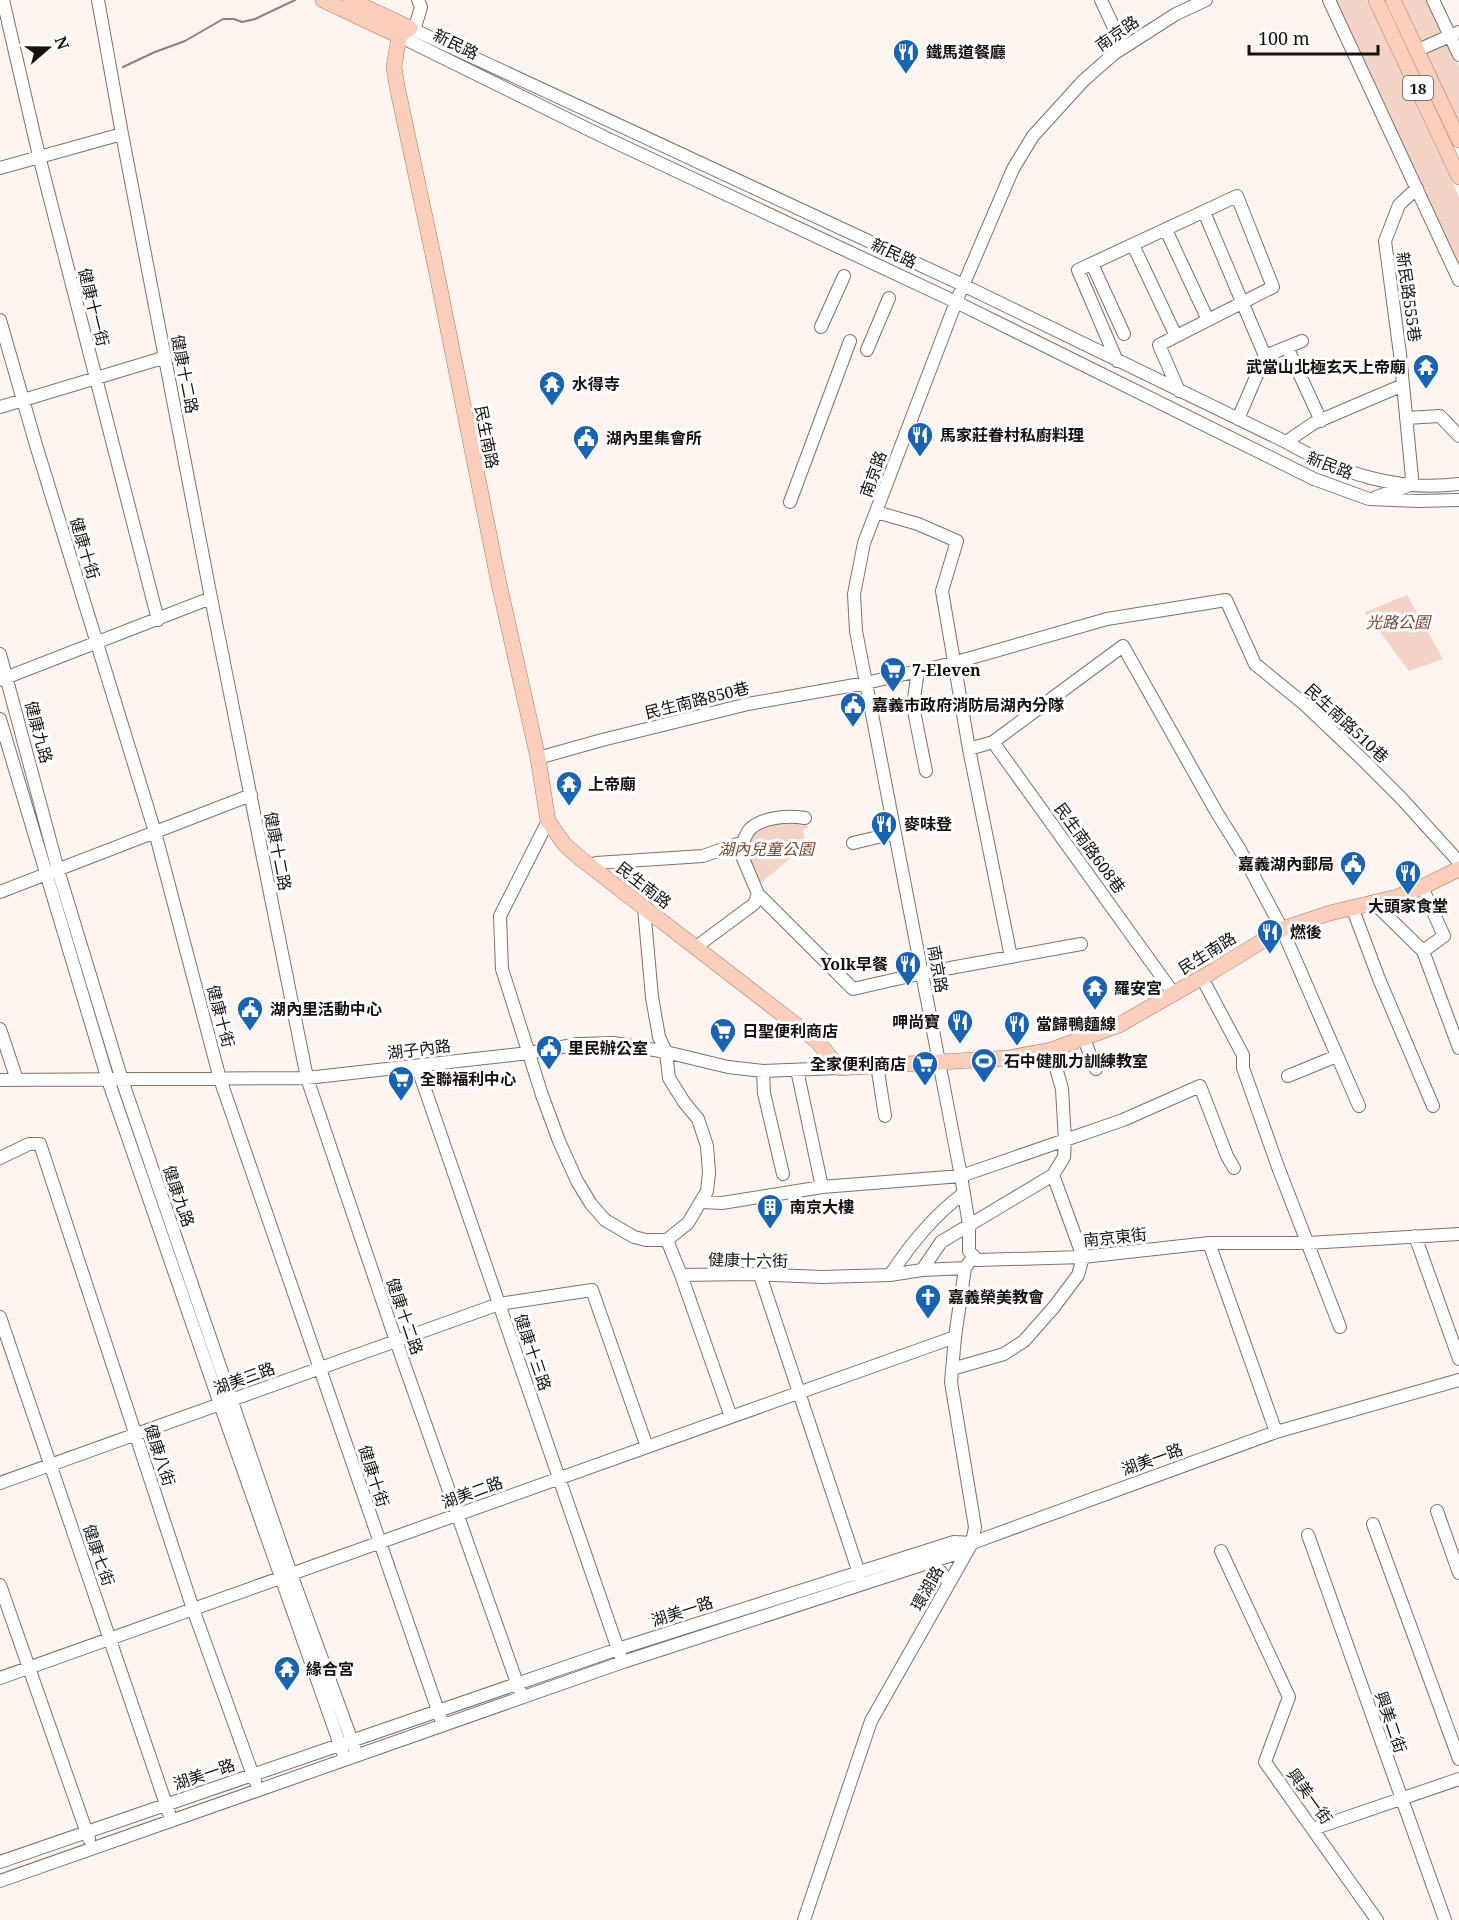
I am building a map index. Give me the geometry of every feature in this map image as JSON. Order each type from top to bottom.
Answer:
[{"type":"main road","name":"新民路","points":[[323,0],[404,32]]},
{"type":"main road","name":"新民路","points":[[350,0],[404,32]]},
{"type":"main road","name":"18","points":[[1376,0],[1459,177]]},
{"type":"main road","name":"18","points":[[1393,0],[1459,140]]},
{"type":"main road","name":"民生南路","points":[[404,32],[394,68],[397,86],[499,584],[538,758],[548,821],[565,845],[817,1041],[839,1068],[1008,1058],[1051,1050],[1119,1025],[1202,978],[1282,928],[1352,907],[1397,897],[1459,869]]},
{"type":"street","name":"健康十一街","points":[[3,0],[39,156],[158,620]]},
{"type":"street","name":"健康十二路","points":[[98,0],[211,598],[307,1078],[396,1341],[518,1683]]},
{"type":"street","points":[[404,32],[416,24],[421,7],[418,0]]},
{"type":"street","points":[[1101,0],[1123,47]]},
{"type":"street","name":"南京路","points":[[938,1063],[923,973],[856,631],[854,594],[864,543],[963,285],[1013,169],[1033,136],[1084,80],[1123,47],[1176,14],[1206,0]]},
{"type":"street","points":[[1329,0],[1459,280]]},
{"type":"street","points":[[1433,0],[1455,34],[1459,55]]},
{"type":"street","name":"新民路","points":[[404,32],[963,285],[1335,467],[1382,482],[1408,486],[1438,487],[1459,484]]},
{"type":"street","name":"新民路","points":[[404,32],[604,137],[956,302],[1289,468],[1369,499],[1459,500]]},
{"type":"street","points":[[1418,50],[1455,34]]},
{"type":"street","points":[[0,168],[122,134]]},
{"type":"street","name":"新民路555巷","points":[[1408,486],[1412,478],[1385,242],[1399,205],[1417,188]]},
{"type":"street","points":[[1117,361],[1078,270],[1236,196],[1273,287],[1159,345],[1179,392]]},
{"type":"street","points":[[1204,212],[1264,356],[1238,419]]},
{"type":"street","points":[[1166,230],[1208,320]]},
{"type":"street","points":[[1134,245],[1176,336]]},
{"type":"street","points":[[1092,264],[1124,334]]},
{"type":"street","points":[[821,327],[844,276]]},
{"type":"street","points":[[867,350],[889,298]]},
{"type":"street","name":"健康十街","points":[[0,320],[154,832],[220,1079],[438,1711]]},
{"type":"street","points":[[790,502],[850,341]]},
{"type":"street","points":[[1264,356],[1302,341]]},
{"type":"street","points":[[1287,347],[1320,420]]},
{"type":"street","points":[[0,407],[166,357]]},
{"type":"street","points":[[1286,442],[1320,420],[1403,385]]},
{"type":"street","points":[[1406,418],[1440,417],[1459,436]]},
{"type":"street","points":[[1369,499],[1408,486]]},
{"type":"street","points":[[876,512],[918,524],[957,541],[942,591],[969,749],[1011,957]]},
{"type":"street","points":[[3,679],[211,598]]},
{"type":"street","name":"民生南路850巷","points":[[538,758],[748,704],[866,683],[953,663],[1107,619],[1226,600]]},
{"type":"street","name":"民生南路510巷","points":[[1226,600],[1255,664],[1303,703],[1345,743],[1402,799],[1459,862]]},
{"type":"street","points":[[969,749],[993,742],[1123,646],[1239,848],[1282,928],[1359,1106]]},
{"type":"street","name":"健康九路","points":[[0,654],[3,679],[108,1080],[226,1402],[351,1757]]},
{"type":"street","points":[[918,670],[913,706],[926,771]]},
{"type":"street","points":[[0,719],[52,872]]},
{"type":"street","name":"民生南路608巷","points":[[993,742],[1174,994]]},
{"type":"street","points":[[0,892],[251,795]]},
{"type":"street","points":[[592,867],[596,863],[703,856],[743,842],[749,830],[767,820],[787,815],[805,818]]},
{"type":"street","points":[[548,821],[500,916],[502,969],[559,1141],[577,1180],[591,1204],[605,1220],[634,1237],[646,1240],[667,1239],[688,1223],[707,1191],[709,1173],[707,1146],[698,1119],[669,1078],[666,1052],[659,1037],[652,998],[644,908]]},
{"type":"street","points":[[853,843],[895,833]]},
{"type":"street","points":[[737,844],[758,894],[853,988],[1081,944]]},
{"type":"street","name":"健康九路","points":[[52,872],[226,1402]]},
{"type":"street","points":[[1422,887],[1444,936],[1424,951]]},
{"type":"street","points":[[696,947],[754,904],[758,894]]},
{"type":"street","points":[[1373,902],[1424,951],[1432,979],[1459,1048]]},
{"type":"street","points":[[1352,907],[1379,979],[1433,1106]]},
{"type":"street","points":[[1202,978],[1243,1055],[1243,1068],[1340,1327]]},
{"type":"street","points":[[0,1029],[17,1080]]},
{"type":"street","points":[[1083,1037],[1096,1070]]},
{"type":"street","name":"湖子內路","points":[[0,1080],[307,1078],[529,1053],[578,1044],[614,1043],[666,1052],[728,1067],[763,1071],[839,1068]]},
{"type":"street","points":[[922,1270],[941,1242],[1053,1175],[1064,1157],[1062,1089],[1051,1050]]},
{"type":"street","points":[[1288,1076],[1337,1056]]},
{"type":"street","points":[[938,1063],[964,1193],[969,1225],[969,1251],[974,1256]]},
{"type":"street","points":[[877,1065],[885,1116]]},
{"type":"street","name":"健康十三路","points":[[417,1066],[618,1649]]},
{"type":"street","points":[[796,1070],[822,1187]]},
{"type":"street","points":[[763,1071],[764,1093],[783,1174]]},
{"type":"street","points":[[702,1202],[722,1203],[822,1187],[961,1176],[1123,1120],[1200,1086],[1227,1156],[1234,1168]]},
{"type":"street","name":"健康八街","points":[[0,1158],[29,1144],[40,1144],[193,1609],[253,1775]]},
{"type":"street","points":[[952,1369],[1004,1354],[1024,1341],[1078,1275],[1083,1257],[1053,1175]]},
{"type":"street","points":[[890,1275],[921,1233],[964,1193]]},
{"type":"street","name":"南京東街","points":[[974,1256],[976,1260],[1083,1257],[1209,1243],[1308,1243],[1459,1234]]},
{"type":"street","points":[[1415,1236],[1459,1359]]},
{"type":"street","points":[[667,1239],[731,1417]]},
{"type":"street","points":[[1209,1243],[1276,1432]]},
{"type":"street","name":"環湖路","points":[[804,1920],[871,1721],[972,1543],[975,1527],[951,1382],[965,1268],[974,1256]]},
{"type":"street","name":"健康十六街","points":[[681,1275],[822,1277],[890,1275],[922,1270],[965,1268]]},
{"type":"street","points":[[760,1275],[860,1578]]},
{"type":"street","name":"湖美三路","points":[[0,1483],[499,1304],[592,1290],[647,1447]]},
{"type":"street","name":"健康七街","points":[[0,1317],[166,1805]]},
{"type":"street","name":"湖美二路","points":[[0,1678],[955,1337]]},
{"type":"street","name":"湖美一路","points":[[0,1862],[618,1649],[972,1543],[1276,1432],[1459,1380]]},
{"type":"street","points":[[1437,1511],[1459,1573]]},
{"type":"street","points":[[1373,1524],[1459,1759]]},
{"type":"street","name":"興美二街","points":[[1308,1535],[1445,1920]]},
{"type":"street","points":[[0,1862],[3,1880],[860,1578],[927,1563],[956,1547]]},
{"type":"street","name":"興美一街","points":[[1221,1551],[1289,1697],[1265,1762],[1377,1920]]},
{"type":"street","points":[[927,1563],[942,1572],[949,1583]]},
{"type":"street","points":[[0,1585],[92,1848]]},
{"type":"street","points":[[618,1649],[622,1662]]},
{"type":"street","points":[[518,1683],[522,1697]]},
{"type":"street","points":[[438,1711],[443,1725]]},
{"type":"street","name":"湖美一路","points":[[253,1775],[258,1790]]},
{"type":"street","points":[[1314,1829],[1459,1779]]},
{"type":"street","name":"湖美一路","points":[[166,1805],[172,1820]]},
{"type":"green space","points":[[1335,0],[1367,0],[1459,197],[1459,263]]},
{"type":"green space","points":[[1402,0],[1429,0],[1459,66],[1459,125]]},
{"type":"green space","name":"光路公園","points":[[1407,595],[1443,659],[1409,671],[1365,612]]},
{"type":"green space","name":"湖內兒童公園","points":[[769,822],[801,822],[809,827],[803,830],[805,840],[803,847],[759,885],[742,847],[751,831]]},
{"type":"waterway","points":[[123,67],[185,41],[223,19],[242,22],[255,19],[295,0]]},
{"type":"place","name":"鐵馬道餐廳","points":[[906,75]]},
{"type":"place","name":"武當山北極玄天上帝廟","points":[[1426,390]]},
{"type":"place","name":"水得寺","points":[[552,407]]},
{"type":"place","name":"馬家莊眷村私廚料理","points":[[920,458]]},
{"type":"place","name":"湖內里集會所","points":[[586,461]]},
{"type":"place","name":"7-Eleven","points":[[893,693]]},
{"type":"place","name":"嘉義市政府消防局湖內分隊","points":[[853,728]]},
{"type":"place","name":"上帝廟","points":[[569,807]]},
{"type":"place","name":"麥味登","points":[[884,847]]},
{"type":"place","name":"嘉義湖內郵局","points":[[1353,887]]},
{"type":"place","name":"大頭家食堂","points":[[1408,896]]},
{"type":"place","name":"燃後","points":[[1270,955]]},
{"type":"place","name":"Yolk早餐","points":[[908,987]]},
{"type":"place","name":"羅安宮","points":[[1095,1011]]},
{"type":"place","name":"湖內里活動中心","points":[[250,1032]]},
{"type":"place","name":"呷尚寶","points":[[960,1045]]},
{"type":"place","name":"當歸鴨麵線","points":[[1017,1047]]},
{"type":"place","name":"日聖便利商店","points":[[723,1054]]},
{"type":"place","name":"里民辦公室","points":[[549,1071]]},
{"type":"place","name":"石中健肌力訓練教室","points":[[984,1084]]},
{"type":"place","name":"全家便利商店","points":[[925,1087]]},
{"type":"place","name":"全聯福利中心","points":[[401,1102]]},
{"type":"place","name":"南京大樓","points":[[770,1230]]},
{"type":"place","name":"嘉義榮美教會","points":[[928,1320]]},
{"type":"place","name":"緣合宮","points":[[287,1692]]}]
